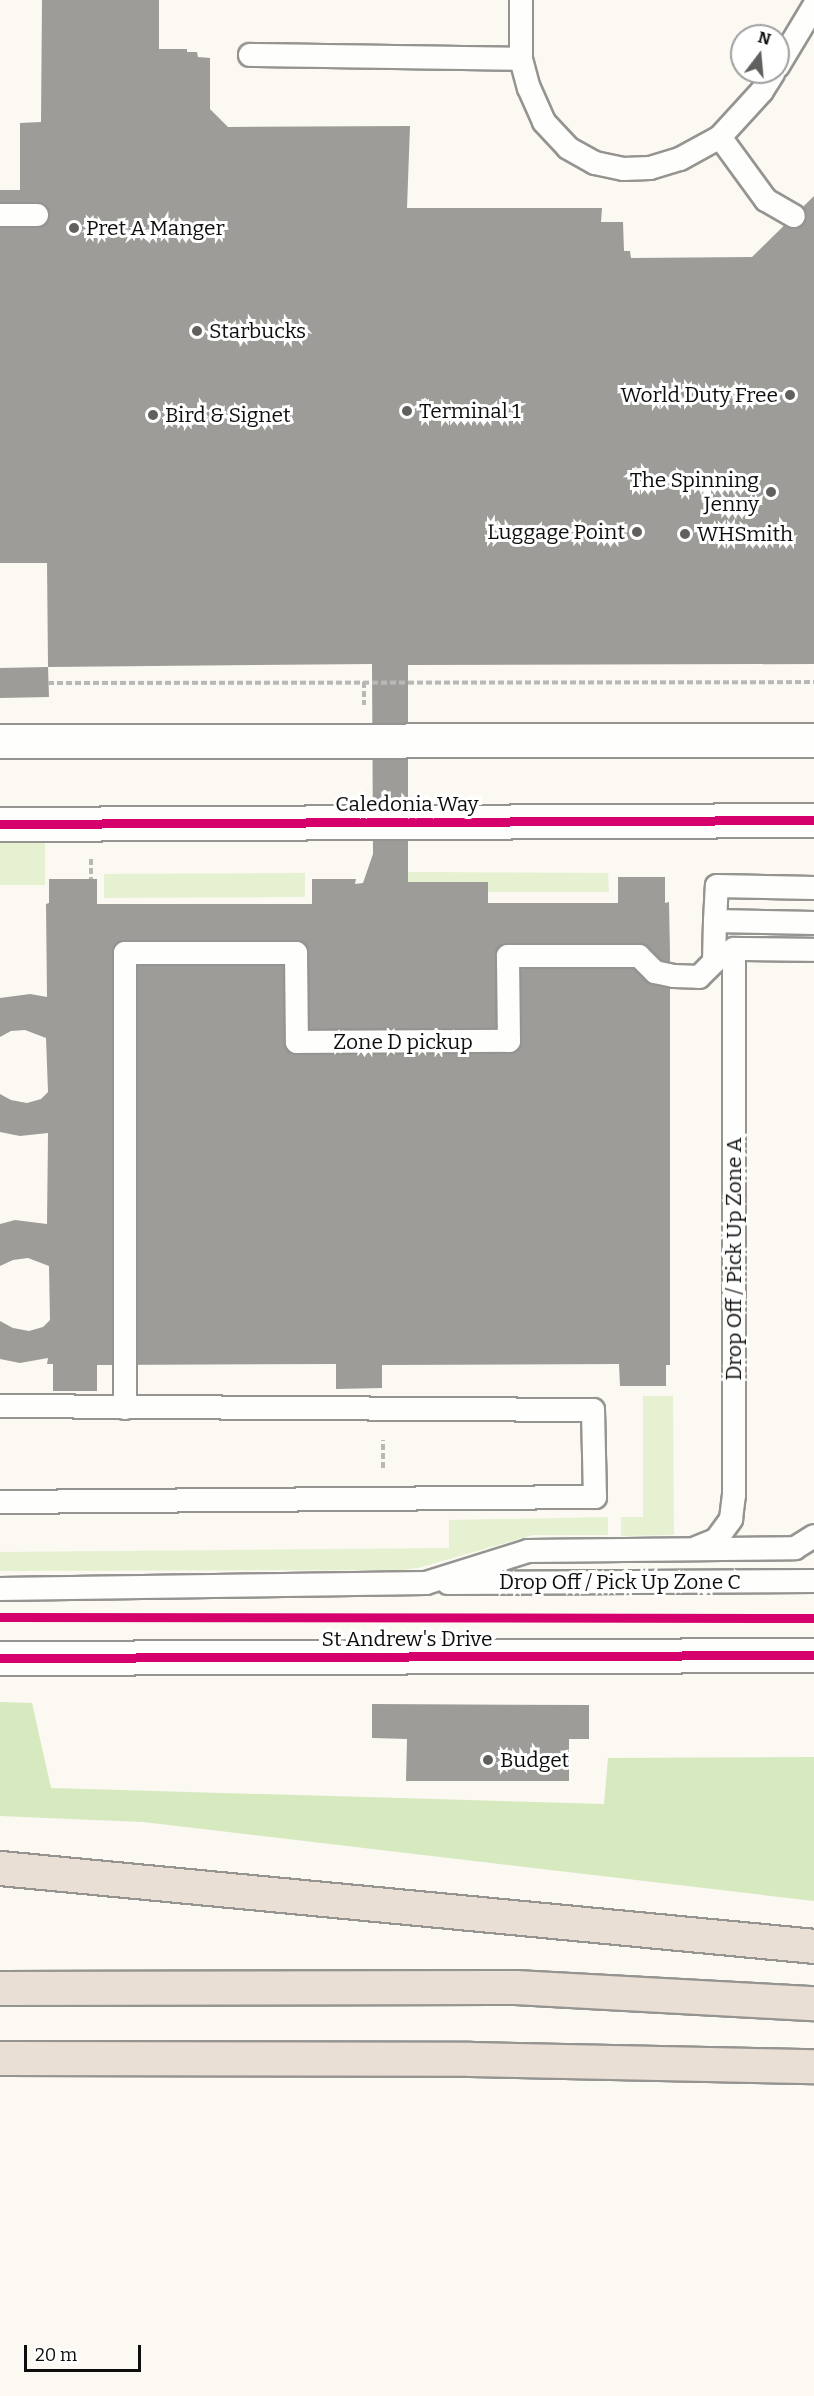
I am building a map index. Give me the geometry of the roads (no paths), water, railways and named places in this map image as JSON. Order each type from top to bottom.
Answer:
[{"type":"highway","points":[[0,1869],[814,1946]]},
{"type":"highway","points":[[0,1988],[514,1987],[814,2003]]},
{"type":"highway","points":[[0,2067],[147,2056]]},
{"type":"highway","points":[[0,2058],[147,2056],[482,2059],[814,2066]]},
{"type":"street","points":[[0,741],[814,740]]},
{"type":"street","name":"Caledonia Way","points":[[0,824],[814,820]]},
{"type":"street","name":"St Andrew's Drive","points":[[0,1658],[814,1655]]},
{"type":"lane","points":[[521,0],[521,59],[529,88],[544,122],[568,148],[595,163],[623,169],[650,168],[680,159],[720,137],[766,84]]},
{"type":"lane","points":[[790,46],[814,6]]},
{"type":"lane","points":[[250,55],[521,59]]},
{"type":"lane","points":[[720,137],[766,200],[794,216]]},
{"type":"lane","points":[[0,215],[38,215]]},
{"type":"lane","points":[[814,888],[717,886],[715,921],[814,923]]},
{"type":"lane","name":"Zone D pickup","points":[[125,1408],[125,953],[297,953],[297,1042],[508,1041],[508,956],[639,956],[655,972],[674,976],[699,977],[714,962],[715,921]]},
{"type":"lane","name":"Drop Off / Pick Up Zone A","points":[[694,1549],[716,1540],[731,1519],[734,1495],[734,949],[814,950]]},
{"type":"lane","points":[[0,1406],[593,1410],[595,1497],[0,1502]]},
{"type":"lane","points":[[426,1583],[528,1551],[795,1548],[814,1536]]},
{"type":"lane","name":"Drop Off / Pick Up Zone C","points":[[0,1589],[426,1583],[814,1581]]},
{"type":"place","name":"Pret A Manger","points":[[74,228]]},
{"type":"place","name":"Starbucks","points":[[197,331]]},
{"type":"place","name":"World Duty Free","points":[[790,395]]},
{"type":"place","name":"Terminal 1","points":[[407,411]]},
{"type":"place","name":"Bird & Signet","points":[[153,415]]},
{"type":"place","name":"The Spinning Jenny","points":[[771,492]]},
{"type":"place","name":"Luggage Point","points":[[637,532]]},
{"type":"place","name":"WHSmith","points":[[685,534]]},
{"type":"place","name":"Budget","points":[[488,1760]]}]
